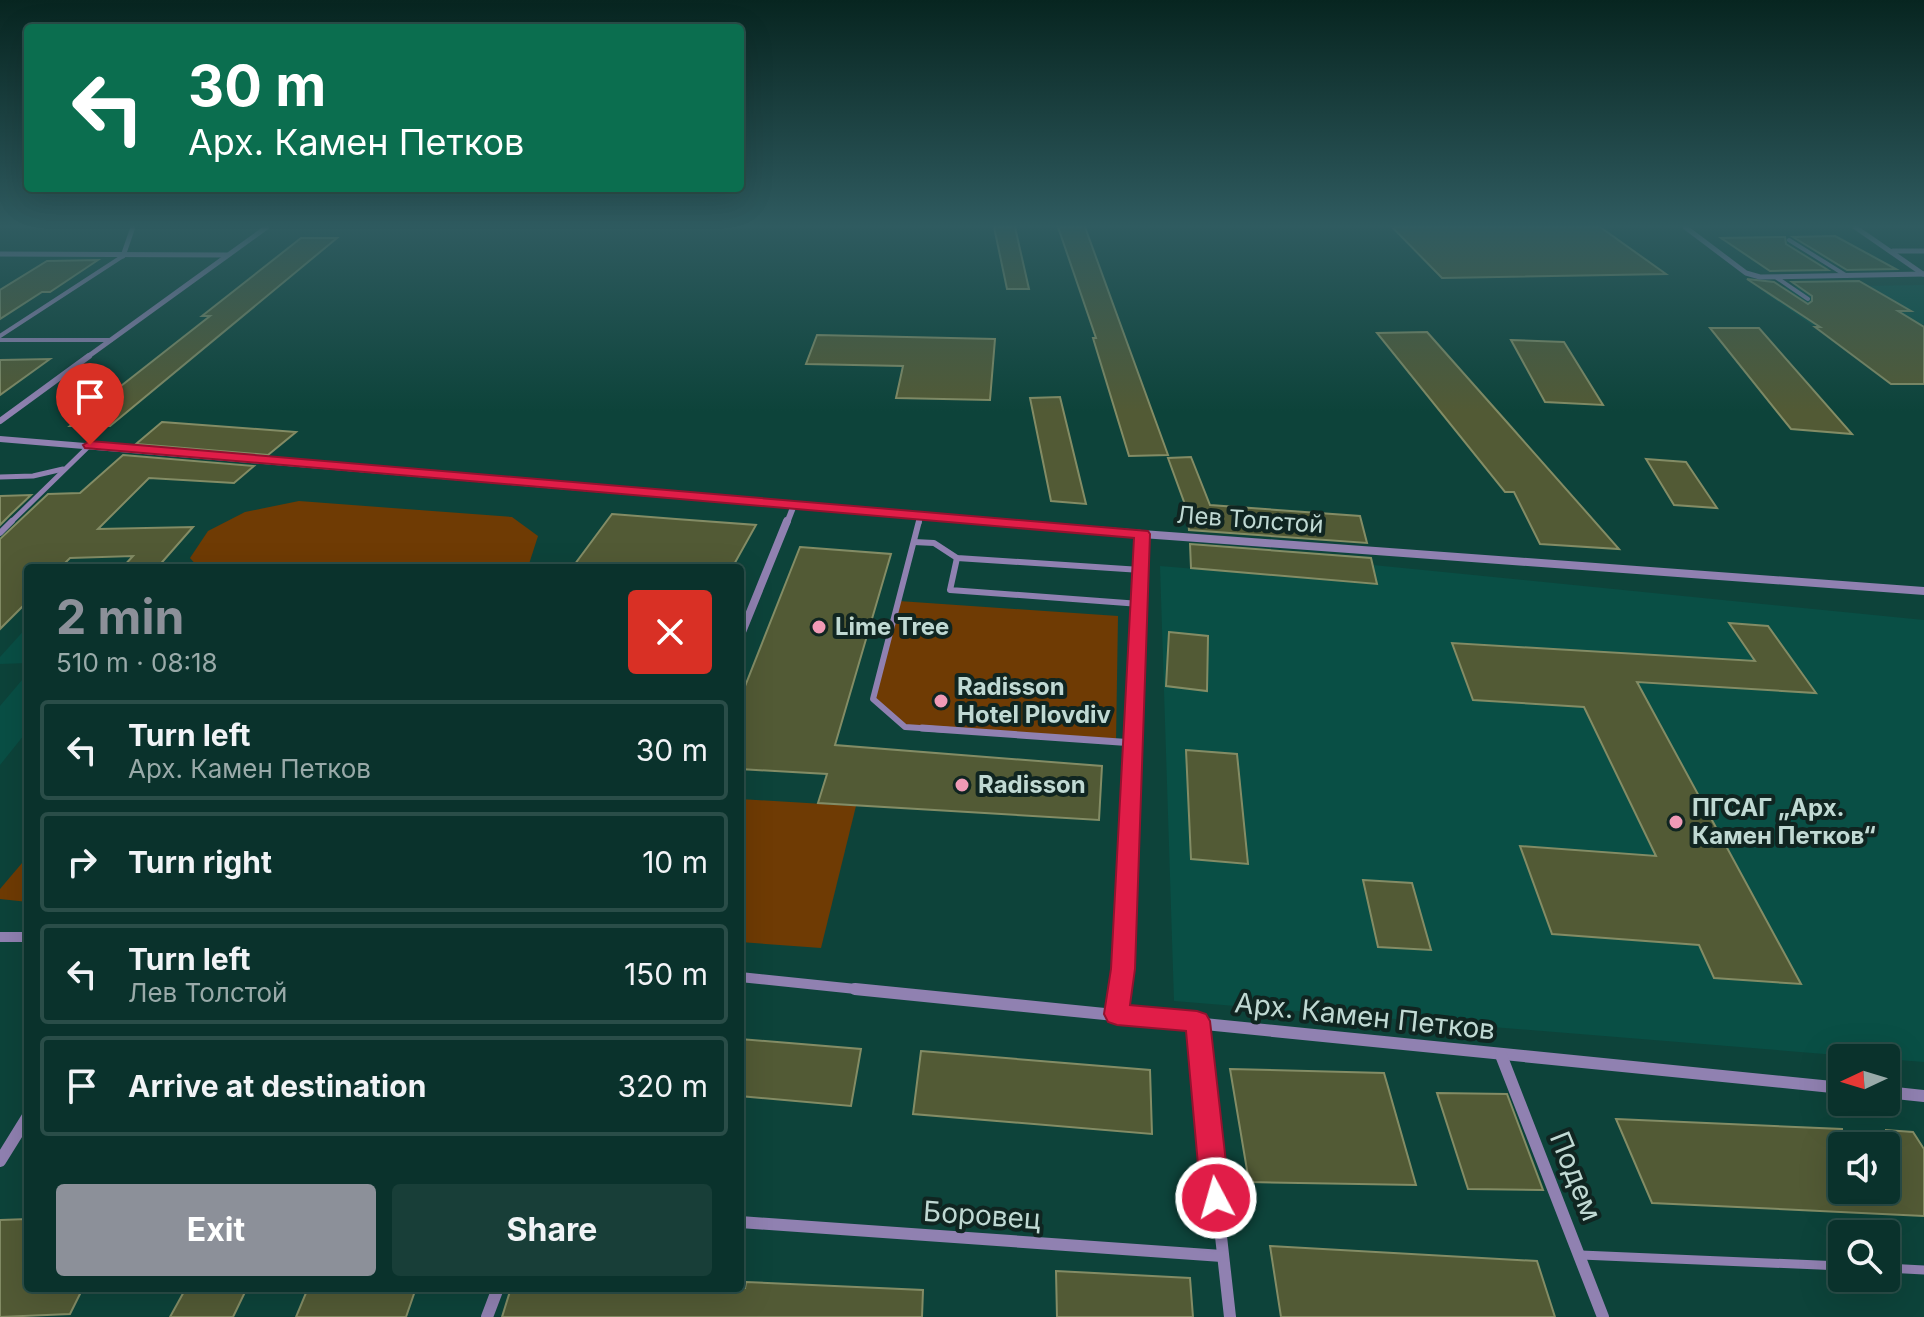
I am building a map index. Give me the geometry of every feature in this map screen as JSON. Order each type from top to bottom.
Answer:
[{"type":"street","points":[[0,421],[181,288]]},
{"type":"street","name":"Лев Толстой","points":[[0,439],[1142,534],[1924,591]]},
{"type":"street","points":[[744,627],[794,505]]},
{"type":"street","points":[[0,937],[24,937]]},
{"type":"street","name":"Арх. Камен Петков","points":[[744,977],[1828,1087]]},
{"type":"street","points":[[1197,1021],[1230,1317]]},
{"type":"street","name":"Подем","points":[[1501,1055],[1603,1317]]},
{"type":"street","points":[[1900,1093],[1924,1096]]},
{"type":"street","points":[[0,1161],[24,1122]]},
{"type":"street","name":"Боровец","points":[[744,1222],[1222,1256]]},
{"type":"street","points":[[487,1317],[496,1292]]},
{"type":"lane","points":[[0,338],[74,288]]},
{"type":"lane","points":[[1792,288],[1808,299]]},
{"type":"lane","points":[[0,338],[111,340]]},
{"type":"lane","points":[[0,533],[90,445]]},
{"type":"lane","points":[[0,477],[33,476],[66,468]]},
{"type":"lane","points":[[921,515],[873,699],[905,727],[1134,743]]},
{"type":"lane","points":[[1117,1014],[1123,969],[1142,534]]},
{"type":"lane","points":[[914,542],[934,543],[957,558],[1141,570]]},
{"type":"lane","points":[[957,558],[950,590],[1140,604]]},
{"type":"lane","points":[[1581,1255],[1828,1265]]},
{"type":"lane","points":[[1900,1269],[1924,1270]]},
{"type":"shaded area","points":[[1784,288],[1924,288],[1924,324],[1812,325],[1765,293],[1790,292]]},
{"type":"shaded area","points":[[299,501],[512,517],[538,536],[529,564],[195,564],[190,558],[208,531],[245,512]]},
{"type":"shaded area","points":[[1373,565],[1924,620],[1924,1062],[1900,1060],[1900,1044],[1828,1044],[1828,1054],[1174,1001],[1160,566],[1377,584]]},
{"type":"shaded area","points":[[899,601],[1118,616],[1116,742],[905,727],[873,699]]},
{"type":"shaded area","points":[[24,630],[24,663],[0,664],[0,657]]},
{"type":"shaded area","points":[[24,678],[24,735],[0,765],[0,706]]},
{"type":"shaded area","points":[[744,799],[856,806],[821,948],[744,942]]},
{"type":"shaded area","points":[[24,861],[24,902],[0,899],[0,889]]},
{"type":"building","points":[[55,288],[42,292],[0,319],[0,290]]},
{"type":"building","points":[[237,288],[276,288],[110,426],[70,426],[210,316],[202,316]]},
{"type":"building","points":[[1079,288],[1107,288],[1168,455],[1129,456],[1093,338],[1096,338]]},
{"type":"building","points":[[1761,288],[1784,288],[1808,304],[1812,296],[1801,288],[1872,288],[1911,311],[1898,311],[1924,327],[1924,384],[1891,384],[1815,327],[1820,327]]},
{"type":"building","points":[[1710,328],[1759,328],[1852,434],[1791,429]]},
{"type":"building","points":[[1427,332],[1619,549],[1540,544],[1514,492],[1505,492],[1377,333]]},
{"type":"building","points":[[817,335],[995,339],[990,400],[896,398],[903,366],[806,364]]},
{"type":"building","points":[[1511,340],[1564,342],[1603,405],[1545,402]]},
{"type":"building","points":[[50,359],[0,395],[0,360]]},
{"type":"building","points":[[1060,397],[1086,504],[1051,501],[1030,398]]},
{"type":"building","points":[[162,422],[296,432],[268,455],[136,444]]},
{"type":"building","points":[[123,455],[254,466],[234,483],[149,478],[98,529],[193,527],[161,564],[126,564],[133,556],[70,558],[64,564],[24,564],[24,605],[0,629],[0,539],[48,494],[80,493]]},
{"type":"building","points":[[1191,457],[1210,505],[1360,516],[1367,543],[1189,530],[1187,510],[1168,458]]},
{"type":"building","points":[[1646,459],[1686,462],[1717,508],[1674,505]]},
{"type":"building","points":[[31,495],[10,515],[0,525],[0,496]]},
{"type":"building","points":[[612,514],[756,525],[734,564],[575,564]]},
{"type":"building","points":[[1190,544],[1371,558],[1377,584],[1191,568]]},
{"type":"building","points":[[800,547],[891,554],[835,745],[1102,766],[1099,820],[818,803],[827,774],[744,769],[744,689]]},
{"type":"building","name":"ПГСАГ „Арх. Камен Петков“","points":[[1729,623],[1768,626],[1816,693],[1637,682],[1801,984],[1714,978],[1699,945],[1552,934],[1520,846],[1656,856],[1584,707],[1473,700],[1452,643],[1755,661]]},
{"type":"building","points":[[1169,632],[1208,636],[1207,691],[1166,686]]},
{"type":"building","points":[[1186,750],[1237,754],[1248,864],[1191,859]]},
{"type":"building","points":[[1363,880],[1412,883],[1431,950],[1378,947]]},
{"type":"building","points":[[744,1039],[861,1049],[851,1106],[744,1096]]},
{"type":"building","points":[[921,1051],[1150,1070],[1152,1134],[913,1114]]},
{"type":"building","points":[[1230,1069],[1384,1073],[1416,1185],[1249,1182]]},
{"type":"building","points":[[1437,1093],[1507,1094],[1543,1190],[1468,1189]]},
{"type":"building","points":[[1616,1119],[1842,1129],[1842,1132],[1828,1132],[1828,1204],[1900,1204],[1900,1132],[1886,1130],[1913,1132],[1924,1149],[1924,1216],[1652,1203]]},
{"type":"building","points":[[24,1219],[24,1292],[81,1292],[70,1314],[0,1317],[0,1220]]},
{"type":"building","points":[[1270,1246],[1537,1261],[1555,1317],[1281,1317]]},
{"type":"building","points":[[1056,1271],[1190,1278],[1193,1317],[1057,1317]]},
{"type":"building","points":[[746,1282],[923,1290],[922,1317],[502,1317],[510,1292],[744,1292]]},
{"type":"building","points":[[184,1292],[245,1292],[233,1317],[170,1317]]},
{"type":"building","points":[[306,1292],[415,1292],[406,1317],[296,1317]]},
{"type":"place","name":"Lime Tree","points":[[819,627]]},
{"type":"place","name":"Radisson Hotel Plovdiv","points":[[941,701]]},
{"type":"place","name":"Radisson","points":[[962,785]]},
{"type":"place","name":"ПГСАГ „Арх. Камен Петков“","points":[[1676,822]]},
{"type":"route","points":[[90,445],[1142,534],[1123,969],[1117,1014],[1197,1021],[1216,1198]]}]
